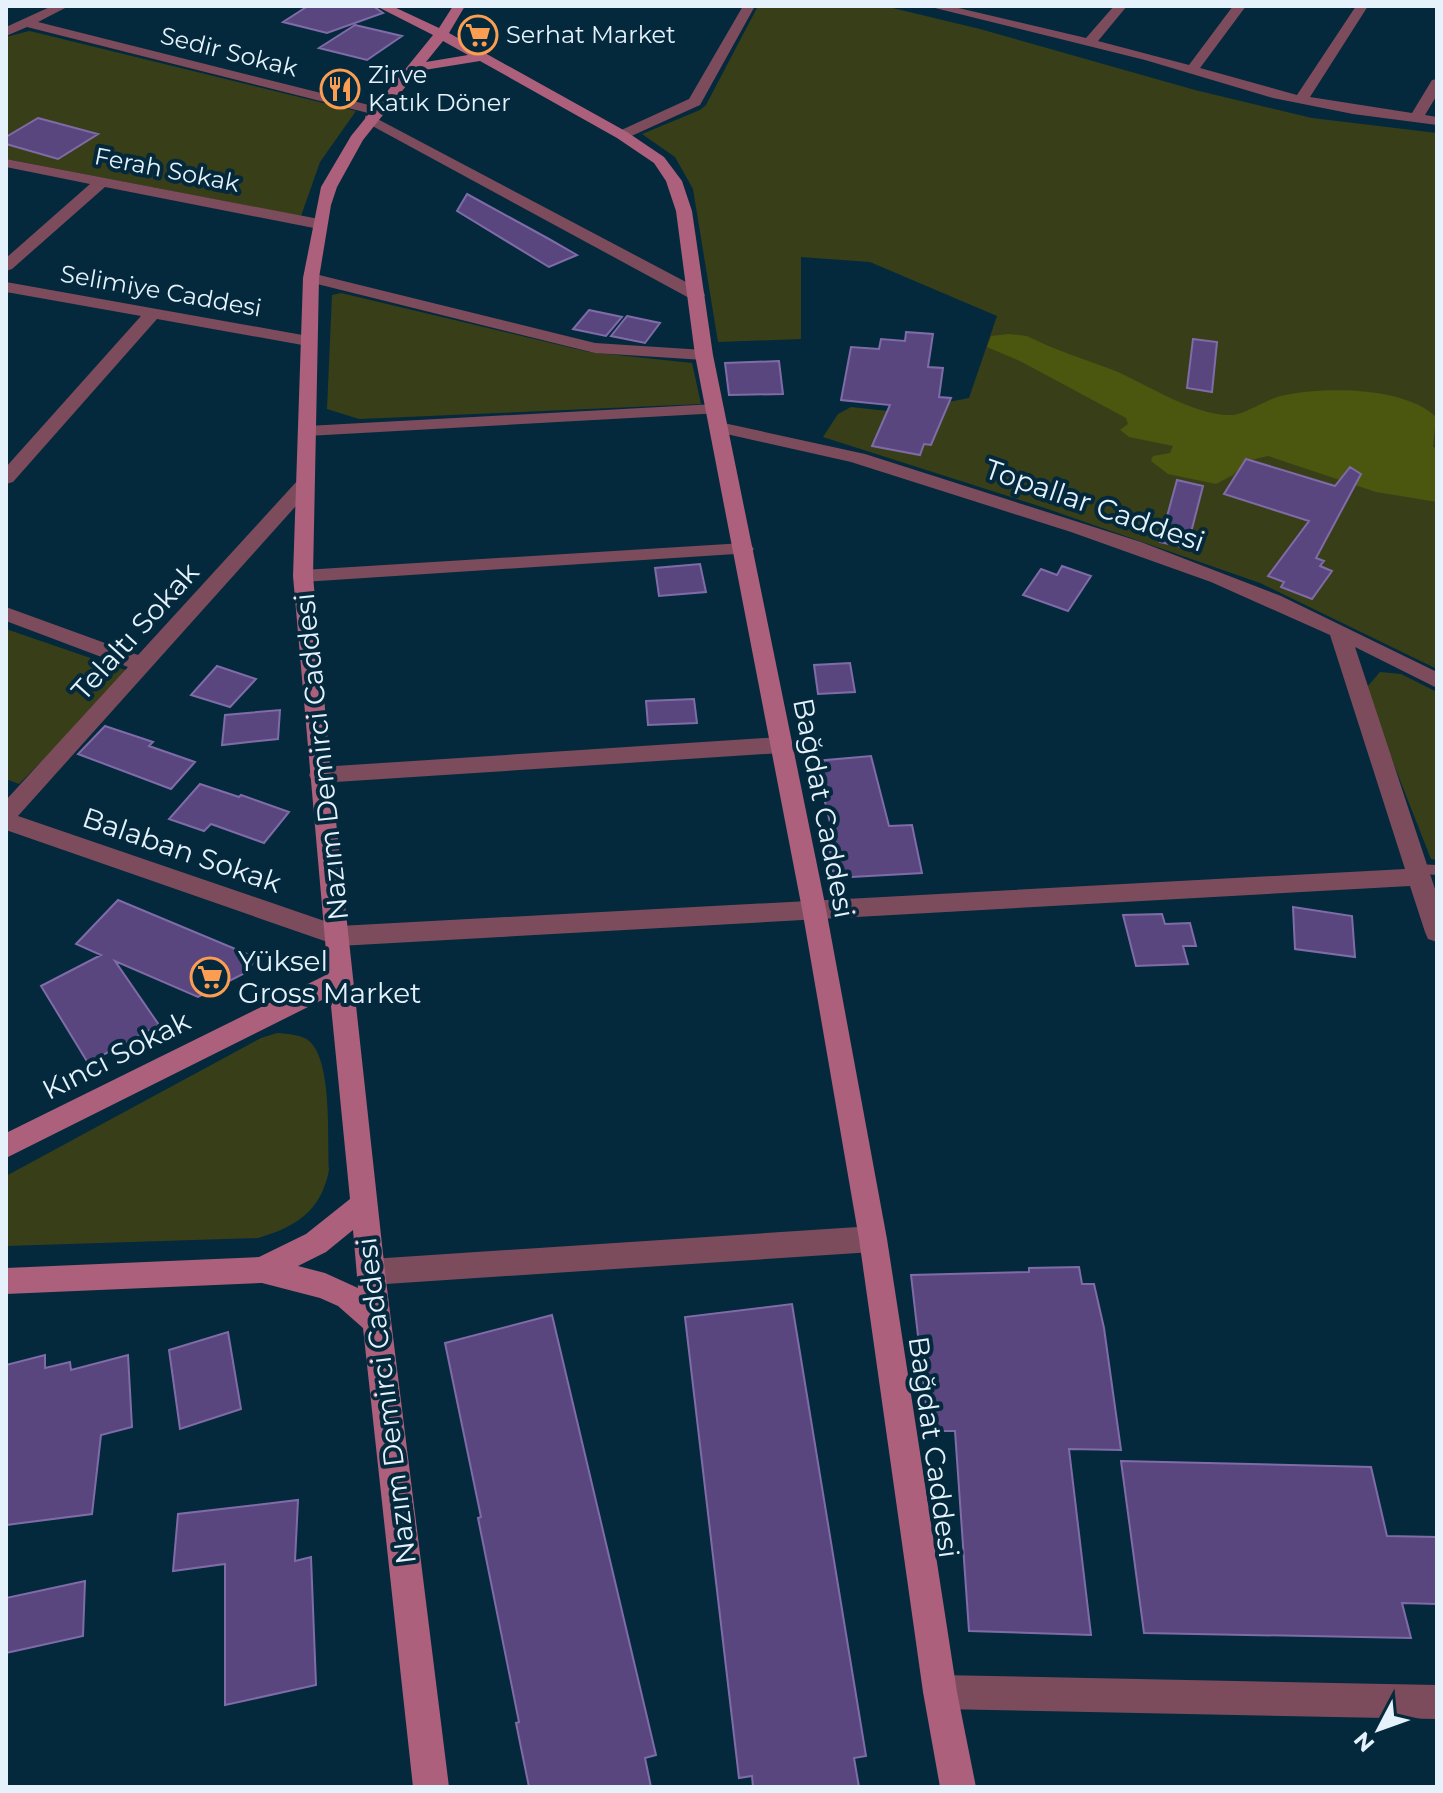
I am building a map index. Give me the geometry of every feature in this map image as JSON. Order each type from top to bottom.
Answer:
[{"type":"main road","name":"Bağdat Caddesi","points":[[382,6],[441,34],[622,135],[659,160],[674,181],[684,211],[704,355],[814,909],[873,1239],[940,1692],[958,1787]]},
{"type":"main road","points":[[407,17],[458,9]]},
{"type":"main road","name":"Nazım Demirci Caddesi","points":[[431,1787],[371,1272],[339,936],[320,775],[303,576],[311,278],[319,224],[329,187],[345,156],[373,115],[458,9]]},
{"type":"main road","points":[[411,68],[481,57]]},
{"type":"main road","name":"Kıncı Sokak","points":[[6,1146],[341,979]]},
{"type":"main road","points":[[262,1270],[316,1243],[364,1204]]},
{"type":"main road","points":[[6,1281],[262,1270],[325,1286],[348,1297],[377,1322]]},
{"type":"street","points":[[6,32],[63,6]]},
{"type":"street","points":[[622,135],[695,102],[749,6]]},
{"type":"street","points":[[933,6],[1089,43],[1301,100],[1437,121]]},
{"type":"street","points":[[983,18],[996,6]]},
{"type":"street","points":[[1089,43],[1121,6]]},
{"type":"street","points":[[1191,71],[1240,6]]},
{"type":"street","points":[[1301,100],[1362,6]]},
{"type":"street","name":"Sedir Sokak","points":[[25,23],[373,115],[697,295]]},
{"type":"street","points":[[1416,119],[1437,83]]},
{"type":"street","name":"Ferah Sokak","points":[[6,163],[319,224]]},
{"type":"street","points":[[6,266],[101,182]]},
{"type":"street","points":[[311,278],[595,348],[704,355]]},
{"type":"street","name":"Selimiye Caddesi","points":[[6,287],[308,341]]},
{"type":"street","points":[[6,478],[153,313]]},
{"type":"street","name":"Topallar Caddesi","points":[[307,431],[717,418],[858,456],[1218,577],[1437,681]]},
{"type":"street","name":"Telaltı Sokak","points":[[6,818],[305,484]]},
{"type":"street","points":[[303,576],[744,549]]},
{"type":"street","points":[[6,614],[143,665]]},
{"type":"street","points":[[1339,632],[1424,872],[1437,932]]},
{"type":"street","points":[[320,775],[781,745]]},
{"type":"street","name":"Balaban Sokak","points":[[6,818],[339,936]]},
{"type":"street","points":[[339,936],[1424,872]]},
{"type":"street","points":[[371,1272],[873,1239]]},
{"type":"street","points":[[940,1692],[1437,1702]]},
{"type":"green space","points":[[758,6],[884,6],[980,29],[1195,90],[1312,118],[1437,133],[1437,669],[1260,583],[1042,507],[823,437],[838,414],[851,407],[897,412],[969,398],[997,316],[870,262],[801,257],[801,339],[718,342],[693,189],[675,157],[642,134],[706,105]]},
{"type":"green space","points":[[29,31],[356,111],[320,162],[301,216],[6,159],[6,37]]},
{"type":"green space","points":[[341,293],[589,352],[692,363],[701,404],[359,419],[327,409],[332,295]]},
{"type":"green space","points":[[991,336],[1027,336],[1118,372],[1189,406],[1219,414],[1232,415],[1277,397],[1315,391],[1360,391],[1404,399],[1436,417],[1433,447],[1437,448],[1437,502],[1376,492],[1268,456],[1247,461],[1233,475],[1216,484],[1168,474],[1151,461],[1153,456],[1170,453],[1173,446],[1129,437],[1120,430],[1128,424],[1126,418],[1020,361],[987,347]]},
{"type":"green space","points":[[6,629],[131,672],[19,784],[6,779]]},
{"type":"green space","points":[[1380,672],[1401,674],[1437,692],[1437,860],[1431,859],[1367,696],[1367,687]]},
{"type":"green space","points":[[277,1033],[297,1035],[308,1040],[322,1064],[325,1082],[329,1170],[320,1196],[305,1215],[284,1228],[258,1238],[6,1246],[6,1176],[261,1038]]},
{"type":"building","points":[[308,6],[373,6],[383,13],[327,33],[283,22]]},
{"type":"building","points":[[355,25],[402,36],[367,60],[319,48]]},
{"type":"building","points":[[38,118],[98,134],[58,159],[6,144],[6,137]]},
{"type":"building","points":[[467,194],[577,255],[549,267],[457,211]]},
{"type":"building","points":[[589,310],[622,317],[606,336],[573,329]]},
{"type":"building","points":[[627,316],[660,323],[645,343],[611,336]]},
{"type":"building","points":[[906,332],[933,334],[928,367],[943,368],[939,397],[951,398],[931,445],[924,444],[920,455],[872,446],[890,405],[841,400],[851,347],[879,349],[881,339],[905,341]]},
{"type":"building","points":[[1193,339],[1217,342],[1212,392],[1187,388]]},
{"type":"building","points":[[779,361],[783,394],[729,395],[725,363]]},
{"type":"building","points":[[1246,459],[1335,486],[1350,467],[1361,474],[1316,558],[1324,561],[1320,566],[1332,571],[1312,599],[1281,587],[1284,582],[1268,576],[1309,521],[1224,494]]},
{"type":"building","points":[[1177,480],[1203,486],[1187,548],[1160,542]]},
{"type":"building","points":[[700,564],[706,592],[659,596],[655,568]]},
{"type":"building","points":[[1062,566],[1091,576],[1068,611],[1023,595],[1041,569],[1057,575]]},
{"type":"building","points":[[850,663],[855,692],[818,694],[814,665]]},
{"type":"building","points":[[217,666],[256,679],[230,707],[191,695]]},
{"type":"building","points":[[694,699],[697,723],[648,725],[646,701]]},
{"type":"building","points":[[280,710],[278,739],[222,745],[225,715]]},
{"type":"building","points":[[105,726],[153,742],[149,746],[195,762],[171,789],[78,754]]},
{"type":"building","points":[[871,756],[889,826],[912,825],[922,873],[834,878],[830,852],[837,851],[815,761]]},
{"type":"building","points":[[200,784],[289,812],[264,843],[211,824],[204,831],[169,819]]},
{"type":"building","points":[[118,900],[257,958],[245,973],[198,997],[115,961],[159,1025],[88,1063],[41,986],[101,955],[76,944]]},
{"type":"building","points":[[1293,907],[1352,916],[1355,957],[1295,949]]},
{"type":"building","points":[[1162,914],[1165,924],[1190,923],[1196,946],[1183,946],[1188,964],[1136,966],[1123,915]]},
{"type":"building","points":[[1079,1267],[1082,1284],[1094,1284],[1104,1328],[1121,1450],[1069,1449],[1091,1635],[969,1631],[955,1431],[929,1431],[911,1275],[1029,1272],[1029,1268]]},
{"type":"building","points":[[792,1304],[866,1756],[854,1758],[859,1787],[753,1787],[752,1776],[739,1778],[685,1317]]},
{"type":"building","points":[[552,1315],[656,1755],[645,1758],[651,1787],[529,1787],[478,1518],[481,1517],[445,1343]]},
{"type":"building","points":[[228,1332],[241,1409],[180,1429],[169,1350]]},
{"type":"building","points":[[45,1355],[45,1368],[70,1362],[71,1370],[128,1355],[132,1427],[101,1435],[92,1514],[6,1525],[6,1365]]},
{"type":"building","points":[[1121,1461],[1371,1467],[1387,1536],[1437,1537],[1437,1604],[1402,1603],[1411,1638],[1144,1633]]},
{"type":"building","points":[[298,1500],[295,1561],[311,1557],[316,1685],[225,1705],[225,1564],[173,1571],[178,1514]]},
{"type":"building","points":[[85,1581],[83,1636],[6,1653],[6,1598]]},
{"type":"place","name":"Serhat Market","points":[[478,35]]},
{"type":"place","name":"Zirve Katık Döner","points":[[340,89]]},
{"type":"place","name":"Yüksel Gross Market","points":[[210,977]]}]
